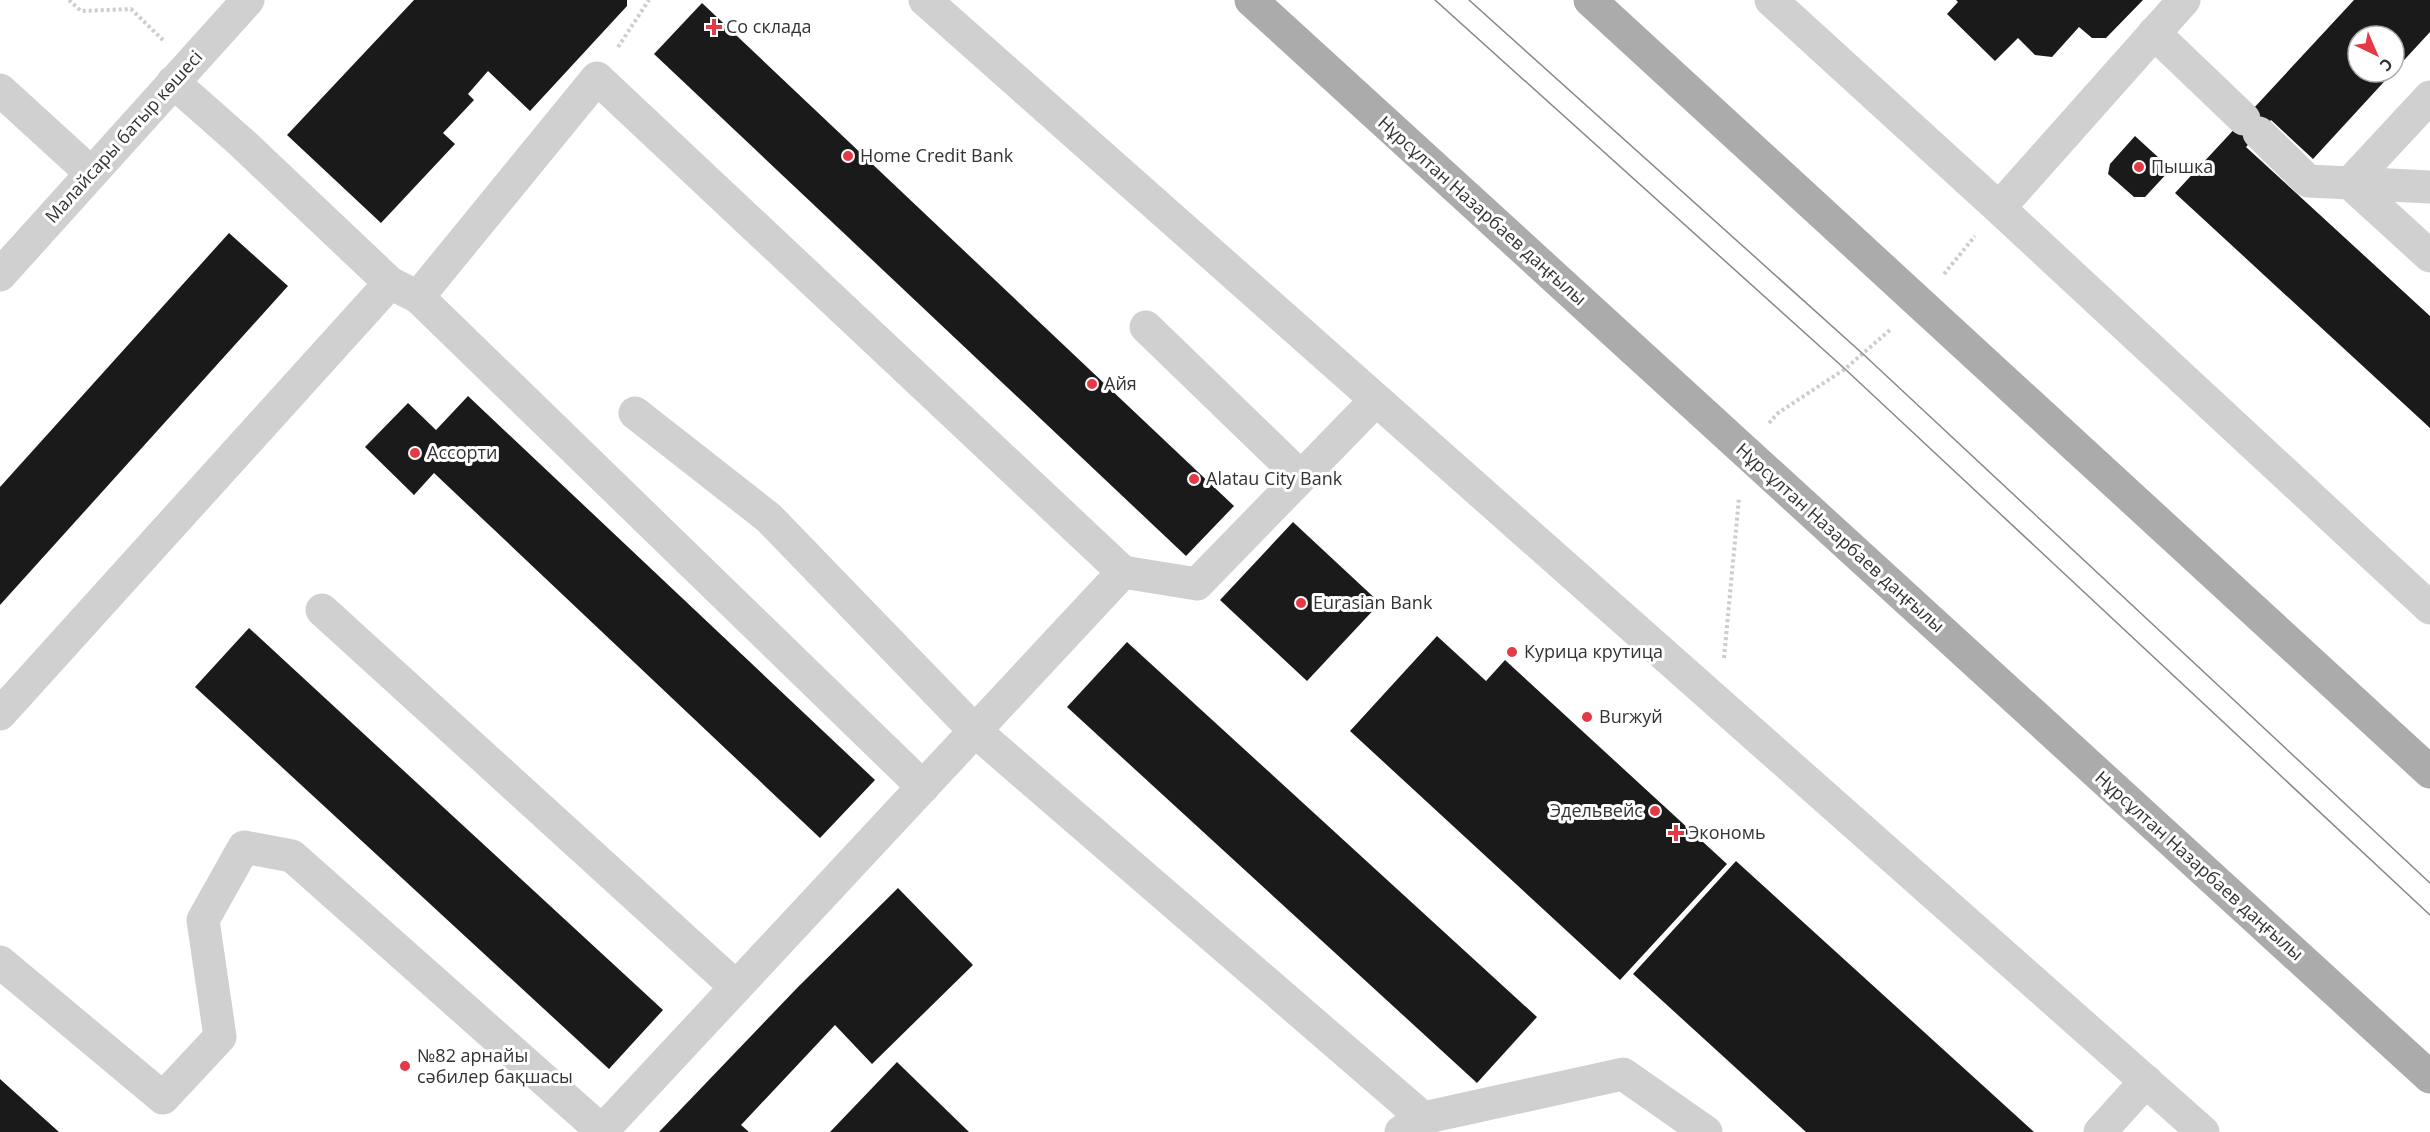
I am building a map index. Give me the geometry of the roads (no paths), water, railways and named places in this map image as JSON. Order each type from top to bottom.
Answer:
[{"type":"main road","name":"Нұрсұлтан Назарбаев даңғылы","points":[[1251,0],[2430,1077]]},
{"type":"main road","points":[[1590,0],[2430,772]]},
{"type":"street","name":"Малайсары батыр көшесі","points":[[0,275],[248,0]]},
{"type":"street","points":[[926,0],[2204,1132]]},
{"type":"street","points":[[1771,0],[2430,608]]},
{"type":"street","points":[[1999,208],[2184,0]]},
{"type":"street","points":[[2154,33],[2308,180],[2430,187]]},
{"type":"street","points":[[181,73],[923,787]]},
{"type":"street","points":[[0,714],[404,290],[597,78],[1123,572],[1197,584],[1376,400]]},
{"type":"street","points":[[0,90],[91,172]]},
{"type":"street","points":[[2350,183],[2430,97]]},
{"type":"street","points":[[2350,183],[2430,256]]},
{"type":"street","points":[[1146,327],[1300,476]]},
{"type":"street","points":[[635,413],[770,518],[975,731],[1412,1125],[1623,1074],[1706,1132]]},
{"type":"street","points":[[0,962],[163,1098],[220,1037],[203,920],[244,847],[292,856],[602,1131],[1123,572]]},
{"type":"street","points":[[322,610],[736,987]]},
{"type":"street","points":[[2100,1132],[2146,1081]]},
{"type":"tram line","points":[[1435,0],[1845,369],[2430,915]]},
{"type":"tram line","points":[[1469,0],[1863,354],[2430,883]]},
{"type":"place","name":"Со склада","points":[[714,27]]},
{"type":"place","name":"Home Credit Bank","points":[[848,156]]},
{"type":"place","name":"Пышка","points":[[2139,167]]},
{"type":"place","name":"Айя","points":[[1092,384]]},
{"type":"place","name":"Ассорти","points":[[415,453]]},
{"type":"place","name":"Alatau City Bank","points":[[1194,479]]},
{"type":"place","name":"Eurasian Bank","points":[[1301,603]]},
{"type":"place","name":"Курица крутица","points":[[1512,652]]},
{"type":"place","name":"Burжуй","points":[[1587,717]]},
{"type":"place","name":"Эдельвейс","points":[[1655,811]]},
{"type":"place","name":"Экономь","points":[[1676,833]]},
{"type":"place","name":"№82 арнайы сәбилер бақшасы","points":[[405,1066]]}]
